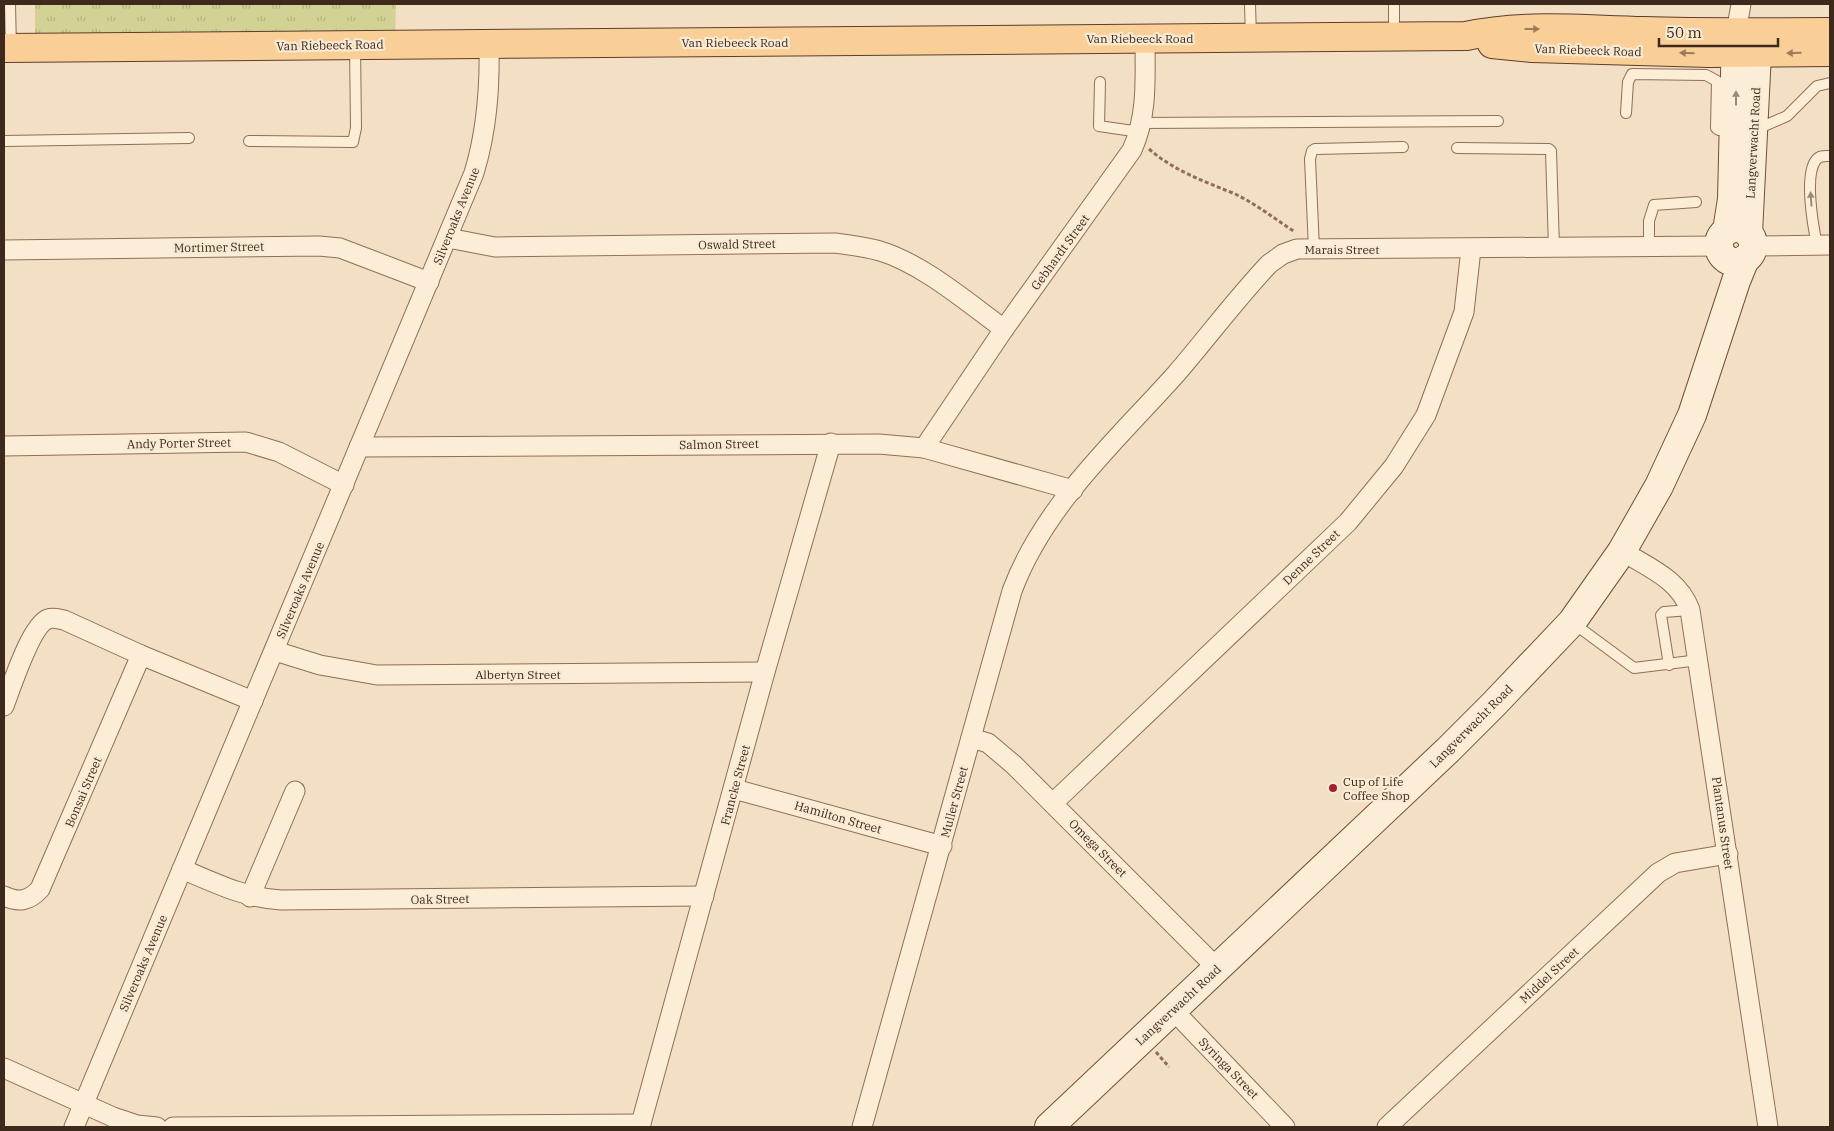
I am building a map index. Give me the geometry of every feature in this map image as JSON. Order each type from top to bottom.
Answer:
[{"type":"main road","name":"Van Riebeeck Road","points":[[7,48],[1394,37],[1466,36],[1494,30],[1532,28],[1830,32]]},
{"type":"main road","name":"Van Riebeeck Road","points":[[1745,32],[1830,52]]},
{"type":"street","name":"Langverwacht Road","points":[[1048,1127],[1454,744],[1572,622],[1622,552],[1659,486],[1692,415],[1717,340],[1736,246],[1745,131],[1745,32]]},
{"type":"street","name":"Gebhardt Street","points":[[924,448],[1004,329],[1143,134],[1146,93],[1145,38]]},
{"type":"street","name":"Silveroaks Avenue","points":[[74,1127],[448,238],[482,148],[489,96],[489,44]]},
{"type":"street","name":"Oswald Street","points":[[448,238],[495,247],[835,243],[857,246],[881,252],[924,273],[1004,329]]},
{"type":"street","name":"Marais Street","points":[[1072,490],[1269,264],[1283,254],[1298,249],[1307,243],[1471,249],[1823,245]]},
{"type":"street","name":"Mortimer Street","points":[[4,250],[319,246],[340,248],[429,282]]},
{"type":"street","name":"Denne Street","points":[[1053,802],[1348,522],[1394,466],[1426,415],[1464,312],[1471,249]]},
{"type":"street","name":"Andy Porter Street","points":[[4,446],[246,442],[279,452],[344,486]]},
{"type":"street","name":"Francke Street","points":[[640,1126],[765,672],[831,443]]},
{"type":"street","name":"Salmon Street","points":[[360,447],[879,444],[924,448],[1072,490]]},
{"type":"street","name":"Muller Street","points":[[862,1127],[1012,590],[1024,560],[1038,536],[1072,490]]},
{"type":"street","name":"Plantanus Street","points":[[1622,552],[1673,583],[1685,596],[1690,610],[1768,1127]]},
{"type":"street","points":[[4,706],[31,640],[47,619],[64,620],[140,655],[253,701]]},
{"type":"street","name":"Albertyn Street","points":[[275,651],[320,665],[377,675],[765,672]]},
{"type":"street","name":"Bonsai Street","points":[[4,896],[12,900],[24,901],[32,898],[40,889],[140,655]]},
{"type":"street","name":"Omega Street","points":[[971,738],[988,743],[1053,802],[1217,968]]},
{"type":"street","name":"Hamilton Street","points":[[734,788],[942,846]]},
{"type":"street","points":[[250,897],[295,791]]},
{"type":"street","name":"Middel Street","points":[[1387,1127],[1658,873],[1675,863],[1728,854]]},
{"type":"street","name":"Oak Street","points":[[182,869],[250,897],[281,900],[704,896]]},
{"type":"street","name":"Syringa Street","points":[[1173,1010],[1285,1127]]},
{"type":"street","points":[[4,1068],[137,1125],[157,1127]]},
{"type":"street","points":[[173,1127],[640,1126]]},
{"type":"lane","points":[[7,48],[10,4]]},
{"type":"lane","points":[[1250,4],[1251,38]]},
{"type":"lane","points":[[1394,4],[1394,37]]},
{"type":"lane","points":[[249,141],[353,142],[356,128],[355,45]]},
{"type":"lane","points":[[1626,112],[1628,82],[1632,74],[1706,74],[1717,81],[1716,128],[1719,130],[1745,131],[1787,116],[1817,86],[1830,83]]},
{"type":"lane","points":[[1100,82],[1099,126],[1143,134],[1498,121]]},
{"type":"lane","points":[[4,141],[189,138]]},
{"type":"lane","points":[[1307,243],[1310,159],[1312,151],[1315,149],[1403,147]]},
{"type":"lane","points":[[1458,148],[1549,149],[1551,151],[1554,248]]},
{"type":"lane","points":[[1823,245],[1810,179],[1812,167],[1825,156]]},
{"type":"lane","points":[[1649,247],[1649,221],[1654,205],[1696,202]]},
{"type":"lane","points":[[1669,665],[1661,615],[1664,612],[1690,610]]},
{"type":"lane","points":[[1572,622],[1634,668],[1699,660]]},
{"type":"path","points":[[1143,134],[1160,159],[1189,176],[1254,204],[1307,243]]},
{"type":"path","points":[[1150,1046],[1169,1067]]},
{"type":"green space","points":[[35,4],[396,4],[395,44],[35,48]]},
{"type":"place","name":"Cup of Life Coffee Shop","points":[[1333,788]]}]
